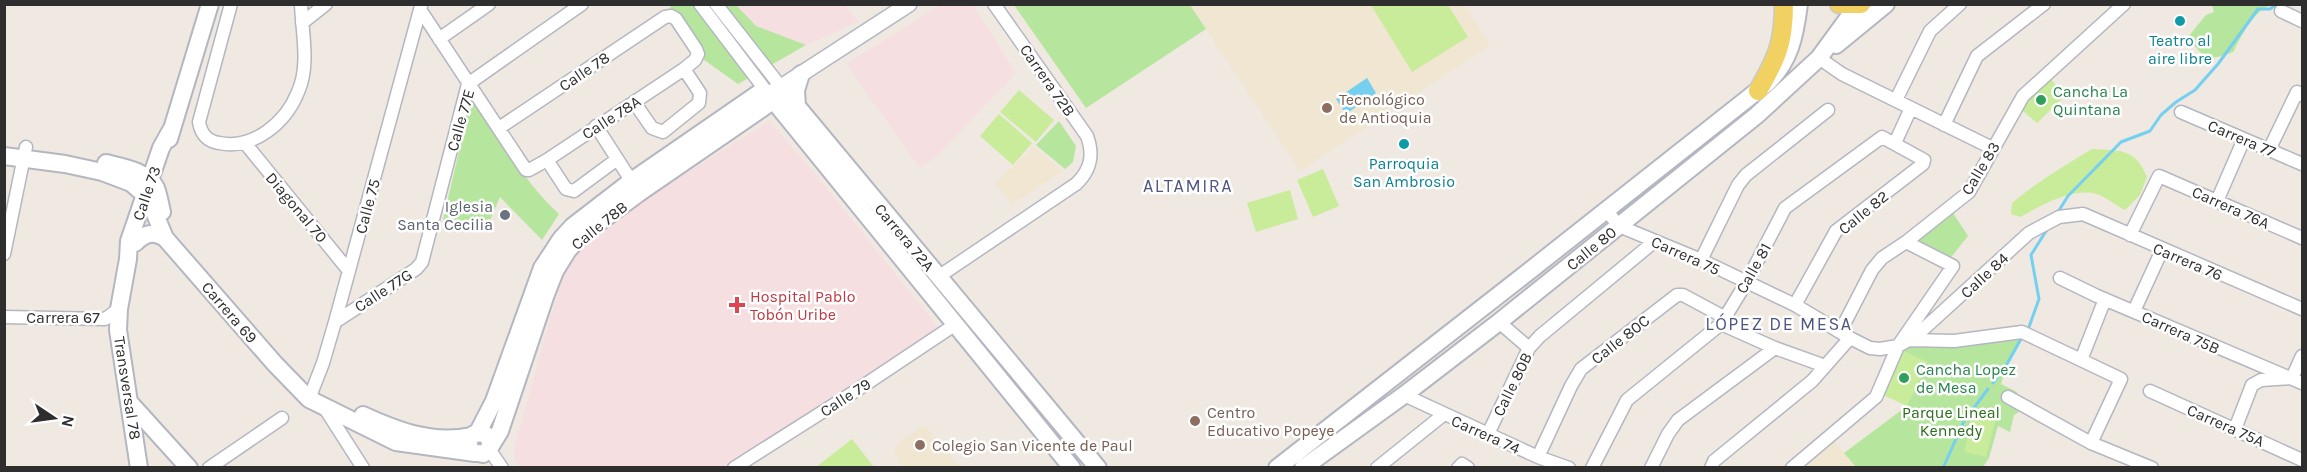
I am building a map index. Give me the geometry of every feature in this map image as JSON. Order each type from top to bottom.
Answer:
[{"type":"main road","name":"Calle 73","points":[[114,319],[128,259],[129,241],[168,151],[171,130],[210,4]]},
{"type":"main road","points":[[1758,91],[1775,62],[1782,44],[1784,4]]},
{"type":"main road","name":"Calle 80","points":[[1277,468],[1758,91],[1775,75],[1789,54],[1795,36],[1799,4]]},
{"type":"main road","points":[[1819,58],[1886,4]]},
{"type":"main road","name":"Calle 80","points":[[1303,468],[1499,322],[1757,115],[1819,58],[1852,5]]},
{"type":"main road","points":[[746,120],[771,119],[794,114],[796,90],[801,74]]},
{"type":"main road","name":"Carrera 72A","points":[[775,91],[938,277],[1098,468]]},
{"type":"main road","name":"Calle 78B","points":[[475,434],[494,401],[542,268],[550,253],[573,226],[635,188],[671,172],[767,105],[775,91]]},
{"type":"main road","name":"Calle 78B","points":[[489,455],[500,431],[555,271],[568,250],[635,188],[685,146],[759,93],[775,91]]},
{"type":"main road","name":"Carrera 72A","points":[[794,114],[956,324],[1072,468]]},
{"type":"main road","name":"Calle 73","points":[[128,259],[135,243],[160,152],[171,130]]},
{"type":"main road","points":[[671,172],[671,163],[685,146]]},
{"type":"main road","points":[[4,149],[132,170],[147,164],[160,152]]},
{"type":"main road","points":[[4,156],[26,153]]},
{"type":"main road","points":[[70,160],[150,191]]},
{"type":"main road","points":[[132,170],[150,191]]},
{"type":"main road","name":"Carrera 69","points":[[150,191],[165,238],[275,364],[324,407],[396,441],[489,455]]},
{"type":"main road","name":"Carrera 69","points":[[150,191],[173,230],[311,395],[396,429],[443,440],[475,434]]},
{"type":"main road","points":[[135,243],[149,234],[159,234],[165,238]]},
{"type":"main road","name":"Transversal 78","points":[[114,319],[139,460]]},
{"type":"main road","points":[[1001,380],[1015,367]]},
{"type":"main road","points":[[443,440],[471,427],[494,401]]},
{"type":"main road","points":[[130,404],[189,468]]},
{"type":"main road","points":[[475,434],[469,446],[489,455]]},
{"type":"main road","points":[[139,460],[144,448],[153,444],[170,446]]},
{"type":"street","points":[[231,4],[199,116],[202,134],[213,142],[221,144],[245,143],[274,127],[294,100],[304,74],[301,4]]},
{"type":"street","points":[[302,23],[326,4]]},
{"type":"street","points":[[439,39],[489,4]]},
{"type":"street","name":"Calle 77E","points":[[425,255],[468,84],[582,4]]},
{"type":"street","name":"Carrera 72A","points":[[700,4],[775,91]]},
{"type":"street","name":"Carrera 72A","points":[[716,4],[775,91]]},
{"type":"street","name":"Calle 78B","points":[[775,91],[909,4]]},
{"type":"street","name":"Carrera 72B","points":[[938,277],[1076,184],[1088,170],[1091,160],[1091,147],[1087,136],[994,4]]},
{"type":"street","points":[[1896,100],[1930,32],[1960,4]]},
{"type":"street","points":[[1944,125],[1977,56],[2044,4]]},
{"type":"street","name":"Calle 83","points":[[1711,468],[1714,461],[1812,381],[1826,366],[1845,335],[1872,270],[1882,258],[1969,192],[2023,96],[2124,4]]},
{"type":"street","points":[[421,8],[468,84],[499,128]]},
{"type":"street","name":"Calle 75","points":[[311,395],[335,322],[421,8]]},
{"type":"street","points":[[2282,10],[2302,21]]},
{"type":"street","name":"Calle 78","points":[[499,128],[665,17],[671,16],[676,19],[696,49],[698,54],[695,60]]},
{"type":"street","points":[[1819,58],[1842,74],[1992,148]]},
{"type":"street","name":"Calle 78A","points":[[499,128],[526,170],[529,170],[695,60]]},
{"type":"street","points":[[634,102],[652,129],[663,132],[699,103],[701,97],[684,69]]},
{"type":"street","points":[[2269,150],[2300,94]]},
{"type":"street","points":[[1895,143],[1911,108]]},
{"type":"street","points":[[1701,260],[1742,180],[1828,110]]},
{"type":"street","name":"Carrera 77","points":[[2181,112],[2302,164]]},
{"type":"street","points":[[596,126],[635,188]]},
{"type":"street","name":"Calle 81","points":[[1592,468],[1628,400],[1723,320],[1746,283],[1785,208],[1882,137],[1895,143]]},
{"type":"street","points":[[2217,201],[2244,139]]},
{"type":"street","name":"Diagonal 70","points":[[245,143],[349,271]]},
{"type":"street","name":"Calle 82","points":[[1795,305],[1836,231],[1923,164],[1924,160],[1895,143]]},
{"type":"street","points":[[4,254],[26,153]]},
{"type":"street","points":[[547,160],[566,189],[574,191],[616,160]]},
{"type":"street","name":"Carrera 76A","points":[[2130,235],[2159,176],[2302,238]]},
{"type":"street","name":"Carrera 75","points":[[1607,211],[1619,226],[1701,260],[1795,305],[1870,348],[1880,349],[1904,343],[1954,341],[2022,332],[2081,360]]},
{"type":"street","name":"Calle 84","points":[[1904,343],[1917,335],[1953,304],[2029,233],[2059,217],[2073,214]]},
{"type":"street","name":"Carrera 76","points":[[2073,214],[2083,214],[2302,309]]},
{"type":"street","name":"Calle 80B","points":[[1488,434],[1529,348],[1540,336],[1655,241]]},
{"type":"street","name":"Calle 84","points":[[1792,468],[1876,397],[1904,343],[1953,266],[1906,242]]},
{"type":"street","points":[[2133,311],[2162,250]]},
{"type":"street","name":"Calle 77G","points":[[335,322],[416,269],[425,255]]},
{"type":"street","name":"Carrera 75B","points":[[2060,278],[2259,367],[2297,381]]},
{"type":"street","name":"Calle 80C","points":[[1538,457],[1581,369],[1680,294],[1723,320]]},
{"type":"street","points":[[2091,443],[2121,379],[2081,360],[2105,299]]},
{"type":"street","name":"Carrera 67","points":[[4,316],[114,319]]},
{"type":"street","points":[[1723,320],[1775,348],[1826,366]]},
{"type":"street","points":[[1499,322],[1529,348]]},
{"type":"street","name":"Calle 79","points":[[734,468],[956,324]]},
{"type":"street","points":[[1651,468],[1668,434],[1678,420],[1775,348]]},
{"type":"street","points":[[2235,429],[2252,385],[2261,380],[2297,381],[2302,356]]},
{"type":"street","name":"Carrera 75A","points":[[2150,391],[2302,460]]},
{"type":"street","name":"Carrera 74","points":[[1404,395],[1443,415],[1538,457],[1564,466]]},
{"type":"street","points":[[2008,397],[2091,443],[2152,468]]},
{"type":"street","points":[[324,407],[363,468]]},
{"type":"street","points":[[1377,468],[1443,415]]},
{"type":"street","points":[[209,468],[282,418]]},
{"type":"shaded area","points":[[736,5],[845,5],[858,22],[806,45],[756,26]]},
{"type":"shaded area","points":[[940,5],[973,5],[1016,73],[937,156],[920,168],[846,64]]},
{"type":"shaded area","name":"Tecnológico de Antioquia","points":[[1190,5],[1465,5],[1490,45],[1300,171]]},
{"type":"shaded area","name":"Hospital Pablo Tobón Uribe","points":[[769,121],[813,171],[940,330],[730,467],[520,467],[516,463],[514,452],[516,441],[561,281],[574,255],[593,236],[655,193]]},
{"type":"shaded area","points":[[1034,147],[1063,171],[1012,205],[995,183]]},
{"type":"shaded area","name":"Colegio San Vicente de Paul","points":[[924,426],[960,467],[901,467],[894,450],[903,439]]},
{"type":"shaded area","points":[[1832,438],[1856,467],[1797,468]]},
{"type":"green space","points":[[2212,4],[2272,5],[2259,12],[2254,18],[2233,52],[2212,57],[2202,54],[2188,37],[2206,15],[2214,12]]},
{"type":"green space","points":[[669,5],[736,5],[756,26],[806,45],[738,84],[700,57]]},
{"type":"green space","points":[[1014,5],[1190,5],[1206,29],[1086,108]]},
{"type":"green space","points":[[1371,5],[1448,5],[1468,37],[1412,72]]},
{"type":"green space","name":"Cancha La Quintana","points":[[2050,78],[2065,96],[2037,123],[2016,105]]},
{"type":"green space","points":[[1019,90],[1054,120],[1036,142],[1000,112]]},
{"type":"green space","points":[[477,103],[525,176],[559,214],[542,240],[500,197],[486,230],[443,220],[470,104]]},
{"type":"green space","points":[[999,114],[1032,143],[1013,165],[980,136]]},
{"type":"green space","points":[[1059,121],[1076,146],[1073,162],[1065,169],[1036,145]]},
{"type":"green space","points":[[2092,149],[2119,151],[2132,156],[2147,177],[2140,195],[2125,210],[2099,195],[2077,193],[2057,199],[2020,217],[2011,214],[2012,203],[2021,195]]},
{"type":"green space","points":[[1323,169],[1339,206],[1313,217],[1297,180]]},
{"type":"green space","points":[[1290,190],[1298,219],[1256,232],[1247,203]]},
{"type":"green space","points":[[1953,213],[1968,236],[1948,261],[1917,241]]},
{"type":"green space","name":"Parque Lineal Kennedy","points":[[2015,337],[2021,339],[2007,364],[2001,384],[2017,392],[2019,412],[2014,415],[2010,432],[1998,426],[1989,458],[1983,467],[1856,467],[1844,453],[1907,406],[1901,350],[1912,344]]},
{"type":"green space","name":"Cancha Lopez de Mesa","points":[[1901,350],[1928,362],[1907,406],[1881,394]]},
{"type":"green space","points":[[1975,408],[1997,413],[1986,457],[1964,452]]},
{"type":"green space","points":[[852,439],[874,467],[816,467]]},
{"type":"water","points":[[1367,78],[1376,93],[1346,114],[1336,99]]},
{"type":"waterway","points":[[2058,212],[2068,196],[2121,142],[2150,131],[2161,115],[2195,90],[2218,64],[2258,9],[2270,9],[2277,4]]},
{"type":"waterway","points":[[2029,327],[2039,299],[2031,255],[2048,228]]},
{"type":"waterway","points":[[1993,383],[2021,339]]},
{"type":"waterway","points":[[1943,468],[1964,421],[1988,389]]},
{"type":"place","name":"Teatro al aire libre","points":[[2180,21]]},
{"type":"place","name":"Cancha La Quintana","points":[[2041,100]]},
{"type":"place","name":"Tecnológico de Antioquia","points":[[1327,108]]},
{"type":"place","name":"Parroquia San Ambrosio","points":[[1404,144]]},
{"type":"place","name":"Iglesia Santa Cecilia","points":[[505,215]]},
{"type":"place","name":"Hospital Pablo Tobón Uribe","points":[[737,305]]},
{"type":"place","name":"Cancha Lopez de Mesa","points":[[1904,378]]},
{"type":"place","name":"Centro Educativo Popeye","points":[[1195,421]]},
{"type":"place","name":"Colegio San Vicente de Paul","points":[[920,445]]},
{"type":"district","name":"ALTAMIRA","points":[[1188,186]]},
{"type":"district","name":"LÓPEZ DE MESA","points":[[1779,324]]}]
